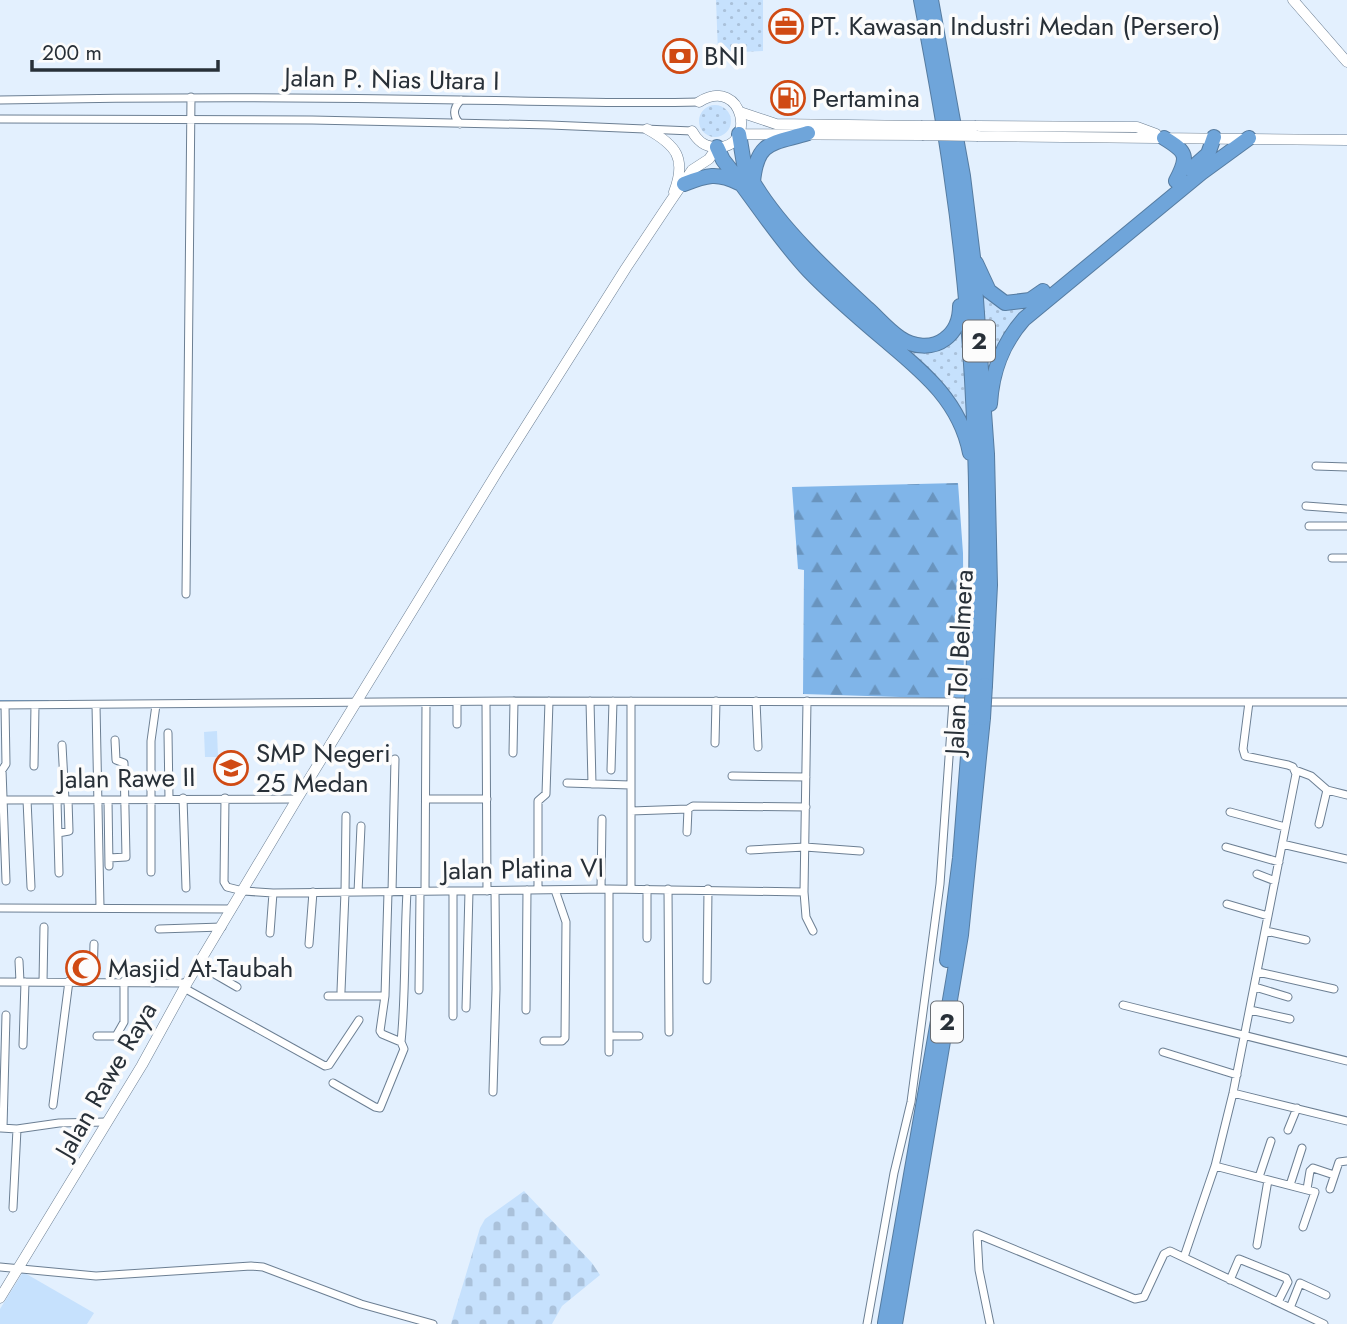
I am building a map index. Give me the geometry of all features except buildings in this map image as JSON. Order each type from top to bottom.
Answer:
[{"type":"highway","name":"Jalan Tol Belmera","points":[[895,1324],[936,1096],[961,935],[989,585],[987,454],[967,258],[922,0]]},
{"type":"highway","name":"Jalan Tol Belmera","points":[[931,0],[963,176],[976,448],[979,684]]},
{"type":"highway","points":[[739,134],[748,184],[808,270],[920,368],[941,391],[963,427],[970,450],[975,499]]},
{"type":"highway","points":[[748,184],[756,158],[763,149],[808,134]]},
{"type":"highway","points":[[967,258],[989,291],[998,299],[1005,303],[1030,300],[1203,159],[1214,137]]},
{"type":"highway","points":[[1164,138],[1181,149],[1185,156],[1185,163],[1176,181]]},
{"type":"highway","points":[[987,454],[994,373],[1002,350],[1013,332],[1035,308],[1207,168],[1249,138]]},
{"type":"highway","points":[[717,147],[723,160],[789,229],[843,285],[901,339],[927,346],[953,332],[960,314],[967,258]]},
{"type":"highway","points":[[684,184],[713,175],[748,184]]},
{"type":"highway","name":"Jalan Tol Belmera","points":[[885,1324],[949,950],[977,718]]},
{"type":"street","points":[[1293,0],[1347,62]]},
{"type":"street","points":[[699,102],[714,96],[722,97],[730,100],[740,112],[776,124],[1164,138],[1347,140]]},
{"type":"street","points":[[186,594],[191,97]]},
{"type":"street","name":"Jalan P. Nias Utara I","points":[[0,100],[191,97],[614,104],[699,102]]},
{"type":"street","points":[[460,124],[454,112],[456,104],[461,100]]},
{"type":"street","points":[[740,112],[739,134],[922,130]]},
{"type":"street","name":"Jalan P. Nias Utara I","points":[[0,119],[191,119],[692,131]]},
{"type":"street","points":[[647,129],[666,140],[679,159],[678,181],[670,202]]},
{"type":"street","points":[[692,131],[702,143],[717,147]]},
{"type":"street","name":"Jalan Rawe Raya","points":[[0,1298],[142,1065],[185,985],[297,799],[626,268],[692,170],[709,159],[717,147],[730,144],[739,134]]},
{"type":"street","points":[[1316,466],[1347,467]]},
{"type":"street","points":[[1307,506],[1347,509]]},
{"type":"street","points":[[1309,526],[1347,526]]},
{"type":"street","points":[[1332,558],[1347,558]]},
{"type":"street","points":[[6,881],[2,800],[2,770],[6,764],[3,705],[156,705],[359,698],[426,703],[1347,702]]},
{"type":"street","points":[[513,753],[514,701]]},
{"type":"street","points":[[538,890],[538,801],[546,794],[549,701]]},
{"type":"street","points":[[590,701],[592,784]]},
{"type":"street","points":[[611,770],[612,701]]},
{"type":"street","points":[[631,701],[631,889]]},
{"type":"street","points":[[715,743],[716,701]]},
{"type":"street","points":[[756,701],[758,747]]},
{"type":"street","points":[[807,701],[804,892],[806,917],[813,931]]},
{"type":"street","points":[[867,1324],[894,1173],[911,1102],[940,884],[953,701]]},
{"type":"street","points":[[457,702],[457,724]]},
{"type":"street","points":[[486,702],[487,799],[496,989],[493,1092]]},
{"type":"street","points":[[1250,702],[1243,749],[1245,756],[1288,765],[1311,776],[1327,790],[1347,795]]},
{"type":"street","points":[[419,990],[426,799],[426,703]]},
{"type":"street","points":[[34,766],[35,705]]},
{"type":"street","points":[[96,705],[100,907]]},
{"type":"street","points":[[150,872],[151,741],[156,705]]},
{"type":"street","points":[[168,733],[169,798]]},
{"type":"street","points":[[108,800],[109,862],[126,856],[124,763],[116,760],[115,740]]},
{"type":"street","points":[[59,873],[58,833],[69,831],[63,800],[62,745]]},
{"type":"street","points":[[395,759],[385,996],[380,1033],[401,1042]]},
{"type":"street","points":[[1184,1258],[1215,1166],[1233,1093],[1295,770]]},
{"type":"street","points":[[732,776],[806,777]]},
{"type":"street","points":[[567,783],[630,785]]},
{"type":"street","points":[[1319,824],[1327,790]]},
{"type":"street","points":[[183,798],[186,888]]},
{"type":"street","points":[[225,798],[224,883],[226,887],[243,891]]},
{"type":"street","name":"Jalan Rawe II","points":[[2,800],[297,799]]},
{"type":"street","points":[[426,799],[487,799]]},
{"type":"street","points":[[27,800],[31,887]]},
{"type":"street","points":[[631,811],[688,809],[693,806],[806,807]]},
{"type":"street","points":[[687,832],[688,809]]},
{"type":"street","points":[[1230,812],[1285,827]]},
{"type":"street","points":[[341,991],[346,816]]},
{"type":"street","points":[[602,819],[609,1052]]},
{"type":"street","points":[[358,892],[361,825]]},
{"type":"street","points":[[1282,845],[1347,859]]},
{"type":"street","points":[[750,850],[805,847],[860,851]]},
{"type":"street","points":[[1226,848],[1279,862]]},
{"type":"street","points":[[1257,874],[1275,881]]},
{"type":"street","points":[[647,889],[647,938]]},
{"type":"street","points":[[668,889],[670,1032]]},
{"type":"street","points":[[707,980],[709,889]]},
{"type":"street","name":"Jalan Platina VI","points":[[243,891],[709,889],[804,892]]},
{"type":"street","points":[[526,1010],[527,890]]},
{"type":"street","points":[[544,1041],[562,1041],[565,1038],[566,922],[555,890]]},
{"type":"street","points":[[453,891],[453,1016]]},
{"type":"street","points":[[466,1008],[469,891]]},
{"type":"street","points":[[270,933],[272,892]]},
{"type":"street","points":[[309,944],[313,892]]},
{"type":"street","points":[[333,1083],[380,1108],[404,1049],[401,1042],[404,1023],[407,892]]},
{"type":"street","points":[[1227,904],[1268,916]]},
{"type":"street","points":[[0,908],[232,909]]},
{"type":"street","points":[[43,982],[44,927]]},
{"type":"street","points":[[159,929],[222,927]]},
{"type":"street","points":[[1266,931],[1306,940]]},
{"type":"street","points":[[93,981],[94,944]]},
{"type":"street","points":[[19,961],[23,1045]]},
{"type":"street","points":[[199,965],[237,987]]},
{"type":"street","points":[[1258,972],[1334,989]]},
{"type":"street","points":[[52,1105],[69,981]]},
{"type":"street","points":[[97,1036],[116,1036],[122,1028],[124,981]]},
{"type":"street","points":[[0,982],[124,981],[185,985],[325,1066],[329,1065],[359,1020]]},
{"type":"street","points":[[1255,987],[1288,997]]},
{"type":"street","points":[[328,996],[385,996]]},
{"type":"street","points":[[1123,1005],[1347,1061]]},
{"type":"street","points":[[1250,1010],[1290,1019]]},
{"type":"street","points":[[6,1014],[1,1128],[106,1122]]},
{"type":"street","points":[[609,1036],[639,1036]]},
{"type":"street","points":[[1163,1052],[1237,1075]]},
{"type":"street","points":[[1233,1093],[1347,1121]]},
{"type":"street","points":[[1288,1130],[1297,1108]]},
{"type":"street","points":[[13,1208],[17,1129]]},
{"type":"street","points":[[1259,1177],[1271,1141]]},
{"type":"street","points":[[1290,1185],[1302,1148]]},
{"type":"street","points":[[1330,1189],[1339,1162],[1347,1161]]},
{"type":"street","points":[[1215,1166],[1315,1192],[1303,1227]]},
{"type":"street","points":[[1307,1189],[1313,1168],[1334,1175]]},
{"type":"street","points":[[1257,1244],[1268,1180]]},
{"type":"street","points":[[990,1324],[979,1270],[977,1234],[1135,1299],[1144,1297],[1167,1251],[1324,1324]]},
{"type":"street","points":[[1230,1280],[1239,1259],[1286,1278],[1288,1282],[1278,1302]]},
{"type":"street","points":[[0,1267],[96,1276],[262,1267],[361,1304],[433,1324]]},
{"type":"street","points":[[1290,1308],[1302,1283],[1326,1295]]},
{"type":"green space","points":[[716,0],[763,0],[763,51],[718,53]]},
{"type":"green space","points":[[715,105],[726,110],[731,121],[726,132],[715,137],[704,132],[699,121],[704,110]]},
{"type":"green space","points":[[984,291],[1032,304],[989,377],[981,295]]},
{"type":"green space","points":[[963,322],[970,433],[898,341],[915,349]]},
{"type":"green space","points":[[958,483],[963,553],[964,699],[803,694],[804,570],[798,569],[792,487]]},
{"type":"green space","points":[[217,731],[218,757],[205,757],[204,732]]},
{"type":"green space","points":[[524,1191],[592,1263],[600,1275],[562,1306],[552,1324],[451,1324],[480,1228],[485,1219]]},
{"type":"green space","points":[[23,1272],[94,1313],[87,1324],[0,1324],[0,1309]]},
{"type":"waterway","points":[[0,701],[48,701]]},
{"type":"place","name":"PT. Kawasan Industri Medan (Persero)","points":[[786,26]]},
{"type":"place","name":"BNI","points":[[680,56]]},
{"type":"place","name":"Pertamina","points":[[788,98]]},
{"type":"place","name":"SMP Negeri 25 Medan","points":[[231,768]]},
{"type":"place","name":"Masjid At-Taubah","points":[[83,968]]}]
